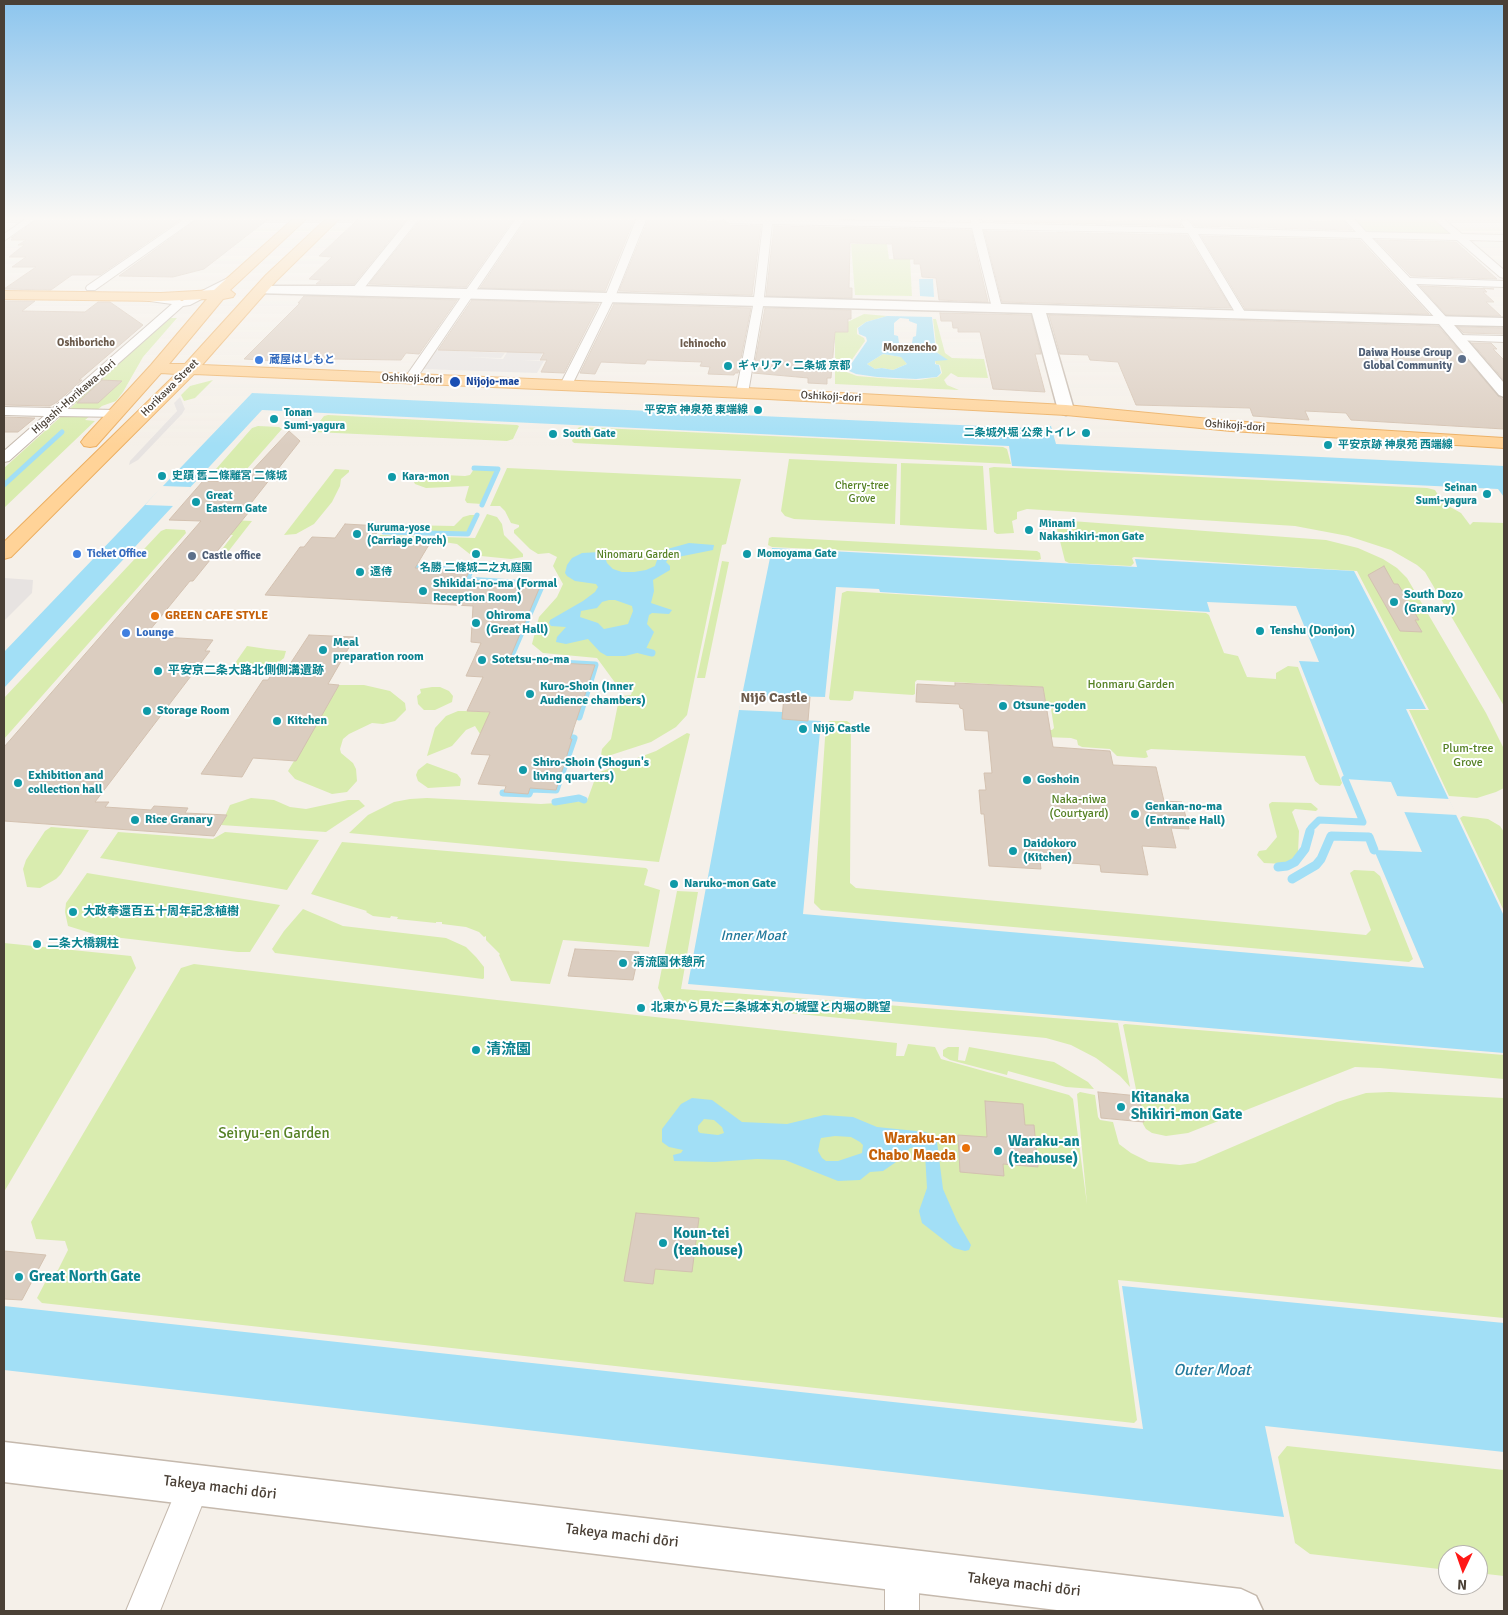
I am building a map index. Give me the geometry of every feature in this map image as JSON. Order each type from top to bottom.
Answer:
[{"type":"main road","points":[[28,295],[199,296]]},
{"type":"main road","name":"Horikawa Street","points":[[47,486],[157,368],[215,295]]},
{"type":"main road","name":"Horikawa Street","points":[[4,553],[189,370],[255,295]]},
{"type":"main road","name":"Oshikoji-dori","points":[[157,368],[742,393],[1066,410],[1231,426],[1504,443]]},
{"type":"street","points":[[410,379],[468,295]]},
{"type":"street","points":[[553,295],[1504,322]]},
{"type":"street","points":[[742,393],[758,295]]},
{"type":"street","points":[[994,295],[997,308]]},
{"type":"street","points":[[1231,295],[1241,314]]},
{"type":"street","points":[[1421,295],[1504,392]]},
{"type":"street","name":"Higashi-Horikawa-dori","points":[[4,458],[60,413],[174,310],[199,296]]},
{"type":"street","points":[[134,297],[175,301],[178,304],[174,310]]},
{"type":"street","points":[[566,385],[610,297]]},
{"type":"street","points":[[1038,309],[1066,410]]},
{"type":"street","points":[[1458,338],[1504,339]]},
{"type":"street","points":[[4,411],[116,414]]},
{"type":"street","name":"Takeya machi dōri","points":[[4,1462],[1241,1611]]},
{"type":"street","points":[[143,1611],[194,1485]]},
{"type":"street","points":[[902,1570],[902,1611]]},
{"type":"green space","points":[[864,314],[887,316],[866,322],[857,328],[857,334],[864,338],[865,341],[844,371],[857,376],[893,379],[919,380],[938,377],[942,373],[940,365],[936,364],[935,361],[942,357],[937,352],[933,319],[936,319],[945,353],[952,358],[984,359],[988,378],[958,377],[951,373],[944,380],[947,385],[959,390],[835,384],[835,328]]},
{"type":"green space","points":[[170,318],[177,318],[143,357],[116,401],[102,406],[85,420],[95,421],[4,508],[4,468],[76,403],[73,403]]},
{"type":"green space","points":[[883,354],[902,357],[907,364],[893,370],[875,369],[867,364]]},
{"type":"green space","points":[[213,380],[195,398],[184,401],[181,395],[190,386]]},
{"type":"green space","points":[[324,416],[519,426],[513,439],[507,441],[312,431]]},
{"type":"green space","points":[[258,426],[279,427],[282,429],[246,470],[217,471],[216,469],[252,428]]},
{"type":"green space","points":[[580,427],[1003,447],[1007,449],[1011,464],[574,443],[572,441]]},
{"type":"green space","name":"Cherry-tree Grove","points":[[789,459],[897,464],[895,524],[794,519],[785,516],[781,511]]},
{"type":"green space","points":[[901,463],[983,466],[987,530],[900,525]]},
{"type":"green space","name":"Ninomaru Garden","points":[[507,468],[741,479],[726,544],[722,545],[687,715],[676,727],[651,742],[608,756],[601,755],[602,749],[611,739],[619,699],[622,696],[631,695],[633,688],[616,684],[597,658],[543,653],[532,644],[539,617],[557,597],[563,584],[553,566],[557,557],[549,553],[538,554],[530,549],[514,533],[514,530],[519,525],[511,523],[500,506],[490,506]]},
{"type":"green space","points":[[989,468],[1427,488],[1435,490],[1443,503],[1461,513],[1470,525],[1473,522],[1504,523],[1504,706],[1425,572],[1417,565],[1391,550],[1348,536],[1295,526],[1027,509],[1017,512],[1017,519],[1012,521],[1014,533],[997,534],[994,532]]},
{"type":"green space","points":[[335,469],[349,470],[349,472],[341,479],[340,486],[332,502],[314,524],[296,534],[284,535]]},
{"type":"green space","points":[[474,469],[497,470],[482,504],[467,503],[465,500],[469,486],[426,488],[415,484],[413,480],[417,475],[423,474],[465,476],[470,475]]},
{"type":"green space","points":[[487,514],[497,517],[502,524],[504,535],[523,554],[523,557],[511,559],[471,555],[457,544],[430,540],[379,537],[380,535],[475,538]]},
{"type":"green space","points":[[477,515],[468,534],[387,531],[390,527],[402,525],[454,526],[463,517]]},
{"type":"green space","points":[[206,519],[252,521],[224,557],[216,557],[233,535],[194,533]]},
{"type":"green space","name":"Plum-tree Grove","points":[[1055,521],[1326,540],[1358,548],[1383,559],[1397,568],[1407,578],[1486,713],[1504,749],[1504,788],[1477,798],[1449,796],[1409,710],[1429,710],[1357,571],[1134,557],[1132,558],[1134,563],[1131,566],[1069,563],[1065,561]]},
{"type":"green space","points":[[166,529],[185,530],[186,533],[4,739],[4,698],[161,531]]},
{"type":"green space","points":[[769,538],[1037,551],[1040,553],[1041,559],[772,547],[768,545]]},
{"type":"green space","points":[[722,561],[729,562],[705,678],[697,678]]},
{"type":"green space","name":"Honmaru Garden","points":[[847,591],[1206,613],[1209,615],[1224,653],[1238,656],[1247,677],[1276,679],[1276,673],[1288,666],[1298,667],[1342,783],[1340,786],[1320,785],[1315,781],[1305,756],[1151,749],[1146,751],[1148,757],[1145,758],[1117,756],[1110,749],[1082,747],[1078,745],[1077,740],[1071,738],[1017,736],[1015,729],[1052,730],[1054,728],[1051,709],[1046,708],[1043,687],[917,680],[915,682],[915,694],[913,695],[854,691],[853,699],[850,701],[830,700],[842,593]]},
{"type":"green space","points":[[247,646],[286,651],[284,658],[273,667],[233,666]]},
{"type":"green space","points":[[339,685],[364,685],[390,691],[405,703],[406,710],[395,721],[383,724],[372,723],[343,739],[340,749],[341,753],[353,763],[356,769],[357,781],[347,792],[332,794],[295,779],[288,771]]},
{"type":"green space","points":[[440,687],[449,691],[453,696],[452,702],[435,710],[424,710],[418,704],[417,696],[421,693],[420,689]]},
{"type":"green space","points":[[458,711],[554,716],[480,734],[475,726],[466,730],[452,746],[427,756],[435,728],[446,716]]},
{"type":"green space","points":[[830,721],[847,721],[851,724],[850,883],[856,888],[1366,935],[1371,930],[1350,873],[1354,870],[1374,871],[1380,876],[1413,959],[1409,962],[821,910],[814,903],[826,723]]},
{"type":"green space","points":[[687,733],[690,734],[659,862],[349,833],[368,815],[394,802],[410,799],[427,798],[541,804],[587,801],[596,776],[600,772],[656,751]]},
{"type":"green space","points":[[427,763],[457,774],[461,779],[460,786],[428,788],[418,781],[416,775],[418,770]]},
{"type":"green space","points":[[251,798],[274,800],[290,807],[306,809],[348,800],[359,800],[365,806],[326,832],[221,825],[230,805]]},
{"type":"green space","points":[[1272,802],[1311,803],[1318,809],[1316,811],[1295,809],[1292,812],[1299,831],[1298,853],[1293,860],[1284,864],[1264,863],[1257,855],[1259,851],[1266,850],[1277,837],[1269,806]]},
{"type":"green space","points":[[1463,816],[1488,819],[1500,826],[1504,832],[1504,911],[1460,818]]},
{"type":"green space","points":[[51,827],[89,830],[56,879],[40,888],[27,887],[23,869],[26,860],[45,831]]},
{"type":"green space","points":[[118,832],[213,839],[225,832],[319,840],[287,890],[100,858]]},
{"type":"green space","points":[[342,842],[646,868],[648,870],[644,885],[660,890],[649,947],[563,940],[550,984],[511,981],[500,954],[486,940],[486,936],[484,937],[479,932],[466,927],[442,924],[442,922],[397,919],[398,917],[391,916],[390,918],[373,916],[367,911],[311,894]]},
{"type":"green space","points":[[87,873],[280,905],[250,952],[97,935],[68,926],[65,912],[66,903]]},
{"type":"green space","points":[[677,891],[698,892],[681,989],[1118,1023],[1130,1087],[1120,1076],[1096,1058],[1071,1045],[1046,1038],[665,1001],[658,988]]},
{"type":"green space","points":[[303,909],[343,926],[446,938],[466,947],[476,957],[484,967],[484,978],[275,953],[272,949],[284,931]]},
{"type":"green space","points":[[4,943],[131,956],[136,968],[4,1192]]},
{"type":"green space","name":"Seiryu-en Garden","points":[[194,964],[497,1000],[897,1043],[896,1056],[904,1056],[908,1044],[935,1047],[941,1059],[1069,1095],[1073,1099],[1087,1204],[1077,1094],[1080,1092],[1095,1095],[1098,1117],[1100,1120],[1113,1122],[1119,1144],[1131,1153],[1149,1162],[1180,1165],[1195,1163],[1337,1102],[1366,1093],[1389,1092],[1504,1098],[1504,1318],[1118,1280],[1137,1420],[1134,1423],[42,1303],[37,1298],[49,1275],[58,1270],[68,1250],[65,1241],[36,1239],[31,1222],[181,968]]},
{"type":"green space","points":[[1123,1025],[1504,1055],[1504,1079],[1355,1067],[1188,1133],[1166,1136],[1152,1133],[1143,1124]]},
{"type":"green space","points":[[948,1047],[959,1047],[958,1060],[965,1061],[969,1047],[1054,1062],[1088,1082],[1094,1089],[1066,1087],[1008,1071],[1007,1075],[950,1060],[943,1056],[943,1050]]},
{"type":"green space","points":[[1287,1446],[1504,1470],[1504,1576],[1488,1574],[1488,1545],[1438,1545],[1438,1569],[1310,1554],[1295,1543],[1278,1457]]},
{"type":"shaded area","points":[[509,349],[544,350],[539,360],[523,360],[544,361],[537,373],[422,369],[434,350],[505,353],[501,358],[466,357],[503,359]]},
{"type":"shaded area","points":[[180,397],[185,409],[182,414],[138,460],[129,465],[130,461],[177,411],[174,403]]},
{"type":"shaded area","points":[[4,578],[33,580],[32,593],[4,621]]},
{"type":"water","points":[[934,295],[934,297],[920,296]]},
{"type":"water","points":[[887,316],[932,317],[936,352],[948,360],[935,361],[935,364],[939,365],[941,373],[937,377],[916,379],[877,377],[856,374],[847,370],[867,341],[866,337],[859,334],[858,328],[866,322]],"holes":[[[900,318],[909,319],[909,321],[917,324],[916,336],[913,337],[912,343],[899,343],[898,336],[894,335],[894,323]],[[883,354],[901,357],[907,364],[893,370],[875,369],[867,364]]]},
{"type":"water","points":[[252,393],[1048,429],[1048,426],[1051,426],[1056,444],[1504,466],[1504,497],[1498,489],[1012,466],[1009,446],[262,410],[4,688],[4,652]]},
{"type":"water","points":[[689,543],[714,545],[713,550],[668,559],[666,562],[670,566],[670,570],[653,580],[654,591],[651,603],[672,610],[669,614],[652,613],[649,615],[647,624],[654,632],[645,651],[625,656],[607,656],[600,652],[588,639],[566,644],[556,642],[557,637],[566,627],[551,626],[550,620],[583,601],[595,592],[598,587],[596,584],[575,581],[567,576],[565,573],[567,565],[572,558],[582,553],[600,552],[604,554],[607,563],[613,569],[622,572],[634,572],[655,566],[660,551]],"holes":[[[615,600],[632,606],[633,611],[628,624],[604,629],[598,623],[580,617],[581,611],[597,608],[602,602]]]},
{"type":"water","name":"Inner Moat","points":[[772,548],[1137,567],[1135,559],[1354,571],[1426,709],[1406,709],[1504,916],[1504,1053],[688,984],[739,710]],"holes":[[[836,587],[879,589],[880,592],[1210,612],[1207,602],[1296,606],[1319,662],[1299,661],[1345,779],[1391,782],[1422,852],[1374,850],[1424,968],[803,914],[821,721],[782,719],[784,696],[825,697]]]},
{"type":"water","points":[[692,1098],[712,1100],[742,1122],[787,1124],[824,1115],[853,1117],[877,1127],[926,1132],[937,1142],[943,1189],[957,1221],[971,1245],[969,1250],[965,1251],[954,1248],[922,1223],[919,1211],[927,1188],[925,1154],[920,1147],[910,1148],[899,1160],[883,1171],[870,1172],[860,1180],[838,1181],[785,1160],[674,1161],[673,1155],[681,1153],[683,1150],[669,1147],[662,1142],[662,1129],[681,1104]],"holes":[[[704,1119],[714,1120],[722,1127],[724,1133],[718,1135],[700,1133],[698,1126]],[[835,1136],[851,1137],[860,1142],[863,1145],[862,1153],[838,1161],[826,1161],[818,1151],[821,1138]]]},
{"type":"water","name":"Outer Moat","points":[[1122,1286],[1504,1323],[1504,1452],[1265,1426],[1284,1517],[4,1370],[4,1306],[1143,1429]]},
{"type":"pier","points":[[162,486],[191,487],[174,506],[145,505]]},
{"type":"pier","points":[[740,699],[784,701],[783,712],[739,710]]},
{"type":"pier","points":[[1396,796],[1449,799],[1457,815],[1403,812]]},
{"type":"building","points":[[852,295],[852,298],[766,296]]},
{"type":"building","points":[[938,295],[986,295],[988,302],[939,300]]},
{"type":"building","points":[[1000,295],[1223,295],[1231,308],[1002,302]]},
{"type":"building","points":[[1237,295],[1412,295],[1429,314],[1245,309]]},
{"type":"building","points":[[1428,295],[1487,295],[1494,302],[1486,302],[1501,316],[1446,315]]},
{"type":"building","points":[[304,296],[457,300],[419,354],[406,353],[401,360],[332,359],[328,364],[244,359],[300,303],[298,303]]},
{"type":"building","points":[[472,300],[599,304],[564,373],[541,372],[547,360],[540,360],[544,353],[438,350]]},
{"type":"building","points":[[4,301],[35,301],[22,311],[85,312],[98,302],[110,302],[143,325],[79,380],[82,380],[57,402],[50,406],[4,405]]},
{"type":"building","points":[[614,304],[751,308],[738,373],[734,375],[708,374],[710,367],[700,366],[702,362],[647,360],[645,364],[601,362],[595,374],[580,373]]},
{"type":"building","points":[[765,308],[851,310],[851,319],[848,319],[848,332],[835,332],[831,378],[827,378],[827,384],[808,383],[808,378],[753,373]]},
{"type":"building","points":[[940,313],[1031,315],[1041,354],[1035,354],[1045,392],[993,389],[980,332],[958,332],[958,328],[953,328],[952,321],[941,321]]},
{"type":"building","points":[[1049,315],[1438,326],[1498,396],[1504,400],[1504,429],[1351,420],[1346,413],[1305,411],[1309,420],[1253,416],[1250,408],[1136,405],[1118,362],[1090,360],[1088,355],[1060,354]]},
{"type":"building","points":[[1458,327],[1504,328],[1504,334],[1464,333]]},
{"type":"building","points":[[1472,343],[1491,343],[1497,349],[1493,349],[1504,360],[1504,380]]},
{"type":"building","points":[[102,380],[122,381],[98,403],[77,403]]},
{"type":"building","points":[[4,417],[35,418],[18,432],[4,432]]},
{"type":"building","points":[[289,431],[300,441],[248,507],[253,507],[145,636],[213,640],[205,651],[210,651],[95,802],[109,802],[105,807],[151,810],[154,806],[188,808],[185,813],[227,815],[214,836],[4,821],[4,747],[201,521],[169,520],[203,481],[239,482],[245,475],[248,475]]},
{"type":"building","points":[[345,524],[381,526],[372,540],[430,543],[415,568],[470,570],[465,580],[541,584],[509,660],[595,665],[570,739],[572,739],[556,790],[530,788],[528,794],[504,792],[506,786],[478,784],[490,755],[471,754],[490,712],[467,711],[483,677],[466,676],[481,643],[471,642],[473,606],[265,595],[300,547],[304,547],[312,537],[335,538]]},
{"type":"building","name":"South Dozo (Granary)","points":[[1384,566],[1394,584],[1398,584],[1419,620],[1415,620],[1422,632],[1400,631],[1368,575]]},
{"type":"building","name":"Kitchen","points":[[309,635],[355,637],[328,684],[339,685],[296,761],[253,758],[242,777],[201,774],[263,680],[268,680],[279,663],[290,664]]},
{"type":"building","points":[[955,683],[1043,687],[1053,747],[1110,751],[1113,765],[1156,767],[1164,801],[1182,802],[1189,829],[1171,828],[1176,848],[1142,846],[1148,875],[1101,872],[1100,865],[1040,861],[1041,869],[989,866],[984,814],[981,814],[979,790],[986,790],[984,773],[992,773],[988,731],[965,730],[963,709],[960,708],[959,704],[916,702],[917,684],[955,686]]},
{"type":"building","points":[[784,696],[810,697],[808,721],[782,719]]},
{"type":"building","points":[[575,949],[639,952],[633,980],[568,976]]},
{"type":"building","name":"Kitanaka Shikiri-mon Gate","points":[[1098,1092],[1139,1096],[1144,1122],[1101,1118]]},
{"type":"building","name":"Waraku-an (teahouse)","points":[[985,1101],[1023,1104],[1025,1125],[1034,1125],[1038,1167],[1003,1164],[1004,1176],[960,1172],[958,1135],[987,1137]]},
{"type":"building","name":"Koun-tei (teahouse)","points":[[636,1213],[699,1218],[692,1272],[655,1269],[653,1284],[624,1281]]},
{"type":"building","name":"Great North Gate","points":[[4,1251],[46,1255],[22,1300],[4,1299]]},
{"type":"waterway","points":[[4,485],[62,432]]},
{"type":"waterway","points":[[474,468],[498,469],[482,505]]},
{"type":"waterway","points":[[384,532],[468,534],[477,515]]},
{"type":"waterway","points":[[417,567],[471,570],[470,572]]},
{"type":"waterway","points":[[470,571],[466,580],[514,583]]},
{"type":"waterway","points":[[531,584],[542,584],[509,660],[595,665],[579,717]]},
{"type":"waterway","points":[[640,650],[652,653]]},
{"type":"waterway","points":[[503,793],[529,794],[531,789],[556,790],[574,738],[567,738],[570,731]]},
{"type":"waterway","points":[[1310,833],[1311,828],[1319,820],[1363,822],[1345,779]]},
{"type":"waterway","points":[[555,802],[579,798],[584,800]]},
{"type":"waterway","points":[[1278,867],[1287,866],[1295,862],[1305,849],[1310,831]]},
{"type":"waterway","points":[[1292,879],[1316,865],[1321,859],[1331,836],[1369,837],[1374,850]]},
{"type":"place","name":"Daiwa House Group Global Community","points":[[1462,359]]},
{"type":"place","name":"蔵屋はしもと","points":[[259,360]]},
{"type":"place","name":"ギャリア・二条城 京都","points":[[728,366]]},
{"type":"place","name":"Nijojo-mae","points":[[455,382]]},
{"type":"place","name":"平安京 神泉苑 東端線","points":[[758,410]]},
{"type":"place","name":"Tonan Sumi-yagura","points":[[274,419]]},
{"type":"place","name":"二条城外堀 公衆トイレ","points":[[1086,433]]},
{"type":"place","name":"South Gate","points":[[553,434]]},
{"type":"place","name":"平安京跡 神泉苑 西端線","points":[[1328,445]]},
{"type":"place","name":"史蹟 舊二條離宮 二條城","points":[[162,476]]},
{"type":"place","name":"Kara-mon","points":[[392,477]]},
{"type":"place","name":"Seinan Sumi-yagura","points":[[1487,494]]},
{"type":"place","name":"Great Eastern Gate","points":[[196,502]]},
{"type":"place","name":"Minami Nakashikiri-mon Gate","points":[[1029,530]]},
{"type":"place","name":"Kuruma-yose (Carriage Porch)","points":[[357,534]]},
{"type":"place","name":"Ticket Office","points":[[77,554]]},
{"type":"place","name":"名勝 二條城二之丸庭園","points":[[476,554]]},
{"type":"place","name":"Momoyama Gate","points":[[747,554]]},
{"type":"place","name":"Castle office","points":[[192,556]]},
{"type":"place","name":"遠侍","points":[[360,572]]},
{"type":"place","name":"Shikidai-no-ma (Formal Reception Room)","points":[[423,591]]},
{"type":"place","name":"South Dozo (Granary)","points":[[1394,602]]},
{"type":"place","name":"GREEN CAFE STYLE","points":[[155,616]]},
{"type":"place","name":"Ohiroma (Great Hall)","points":[[476,623]]},
{"type":"place","name":"Tenshu (Donjon)","points":[[1260,631]]},
{"type":"place","name":"Lounge","points":[[126,633]]},
{"type":"place","name":"Meal preparation room","points":[[323,650]]},
{"type":"place","name":"Sotetsu-no-ma","points":[[482,660]]},
{"type":"place","name":"平安京二条大路北側側溝遺跡","points":[[158,671]]},
{"type":"place","name":"Kuro-Shoin (Inner Audience chambers)","points":[[530,694]]},
{"type":"place","name":"Otsune-goden","points":[[1003,706]]},
{"type":"place","name":"Storage Room","points":[[147,711]]},
{"type":"place","name":"Kitchen","points":[[277,721]]},
{"type":"place","name":"Nijō Castle","points":[[803,729]]},
{"type":"place","name":"Shiro-Shoin (Shogun's living quarters)","points":[[523,770]]},
{"type":"place","name":"Goshoin","points":[[1027,780]]},
{"type":"place","name":"Exhibition and collection hall","points":[[18,783]]},
{"type":"place","name":"Genkan-no-ma (Entrance Hall)","points":[[1135,814]]},
{"type":"place","name":"Rice Granary","points":[[135,820]]},
{"type":"place","name":"Daidokoro (Kitchen)","points":[[1013,851]]},
{"type":"place","name":"Naruko-mon Gate","points":[[674,884]]},
{"type":"place","name":"大政奉還百五十周年記念植樹","points":[[73,912]]},
{"type":"place","name":"二条大橋親柱","points":[[37,944]]},
{"type":"place","name":"清流園休憩所","points":[[623,963]]},
{"type":"place","name":"北東から見た二条城本丸の城壁と内堀の眺望","points":[[641,1008]]},
{"type":"place","name":"清流園","points":[[476,1050]]},
{"type":"place","name":"Kitanaka Shikiri-mon Gate","points":[[1121,1107]]},
{"type":"place","name":"Waraku-an Chabo Maeda","points":[[966,1148]]},
{"type":"place","name":"Waraku-an (teahouse)","points":[[998,1151]]},
{"type":"place","name":"Koun-tei (teahouse)","points":[[663,1243]]},
{"type":"place","name":"Great North Gate","points":[[19,1277]]},
{"type":"district","name":"Oshiboricho","points":[[86,343]]},
{"type":"district","name":"Ichinocho","points":[[703,344]]},
{"type":"district","name":"Monzencho","points":[[910,348]]},
{"type":"district","name":"Nijō Castle","points":[[774,698]]},
{"type":"park label","name":"Naka-niwa (Courtyard)","points":[[1079,807]]}]
